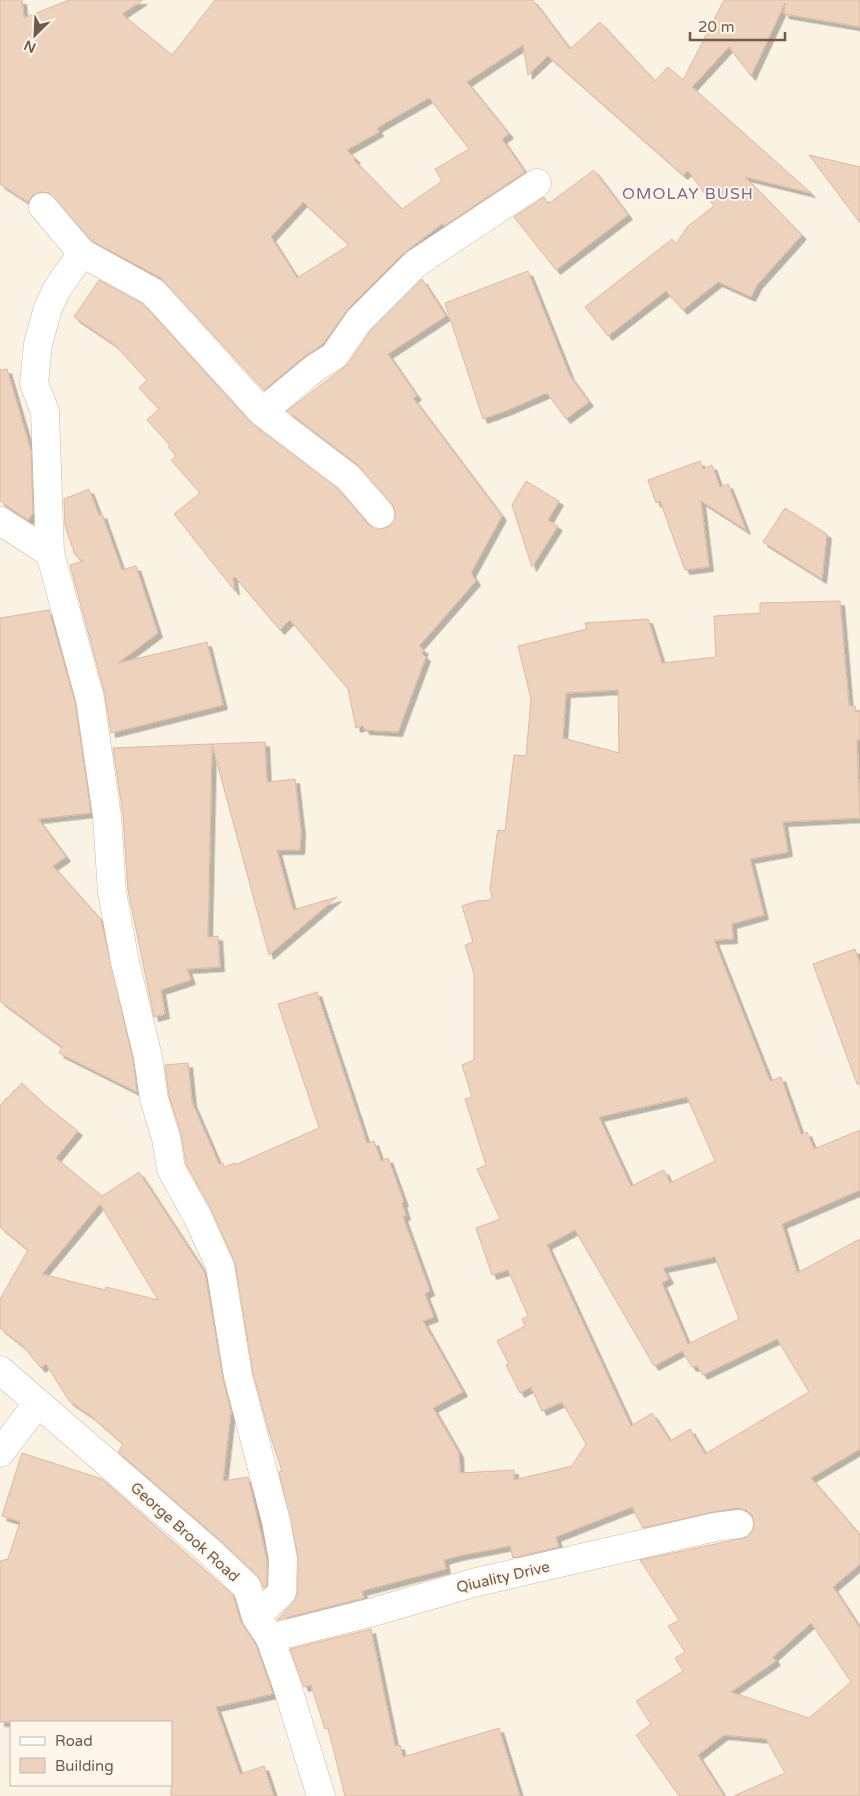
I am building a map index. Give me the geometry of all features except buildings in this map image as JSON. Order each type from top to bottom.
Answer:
[{"type":"street","points":[[262,412],[314,368],[334,356],[359,320],[416,264],[536,183]]},
{"type":"street","points":[[43,207],[82,253],[153,292],[262,412],[348,476],[380,514]]},
{"type":"street","points":[[82,253],[57,289],[48,308],[38,344],[34,383],[45,412],[50,553],[90,699],[107,816],[112,892],[125,962],[148,1057],[154,1099],[166,1138],[170,1170],[197,1216],[220,1266],[238,1376],[278,1531],[283,1559],[282,1592],[263,1627]]},
{"type":"street","points":[[0,521],[50,553]]},
{"type":"street","name":"George Brook Road","points":[[0,1370],[209,1551],[247,1587],[287,1686],[320,1796]]},
{"type":"street","points":[[0,1453],[37,1404]]},
{"type":"street","name":"Qiuality Drive","points":[[263,1627],[373,1612],[473,1583],[714,1528],[739,1524]]},
{"type":"district","name":"OMOLAY BUSH","points":[[688,193]]}]
